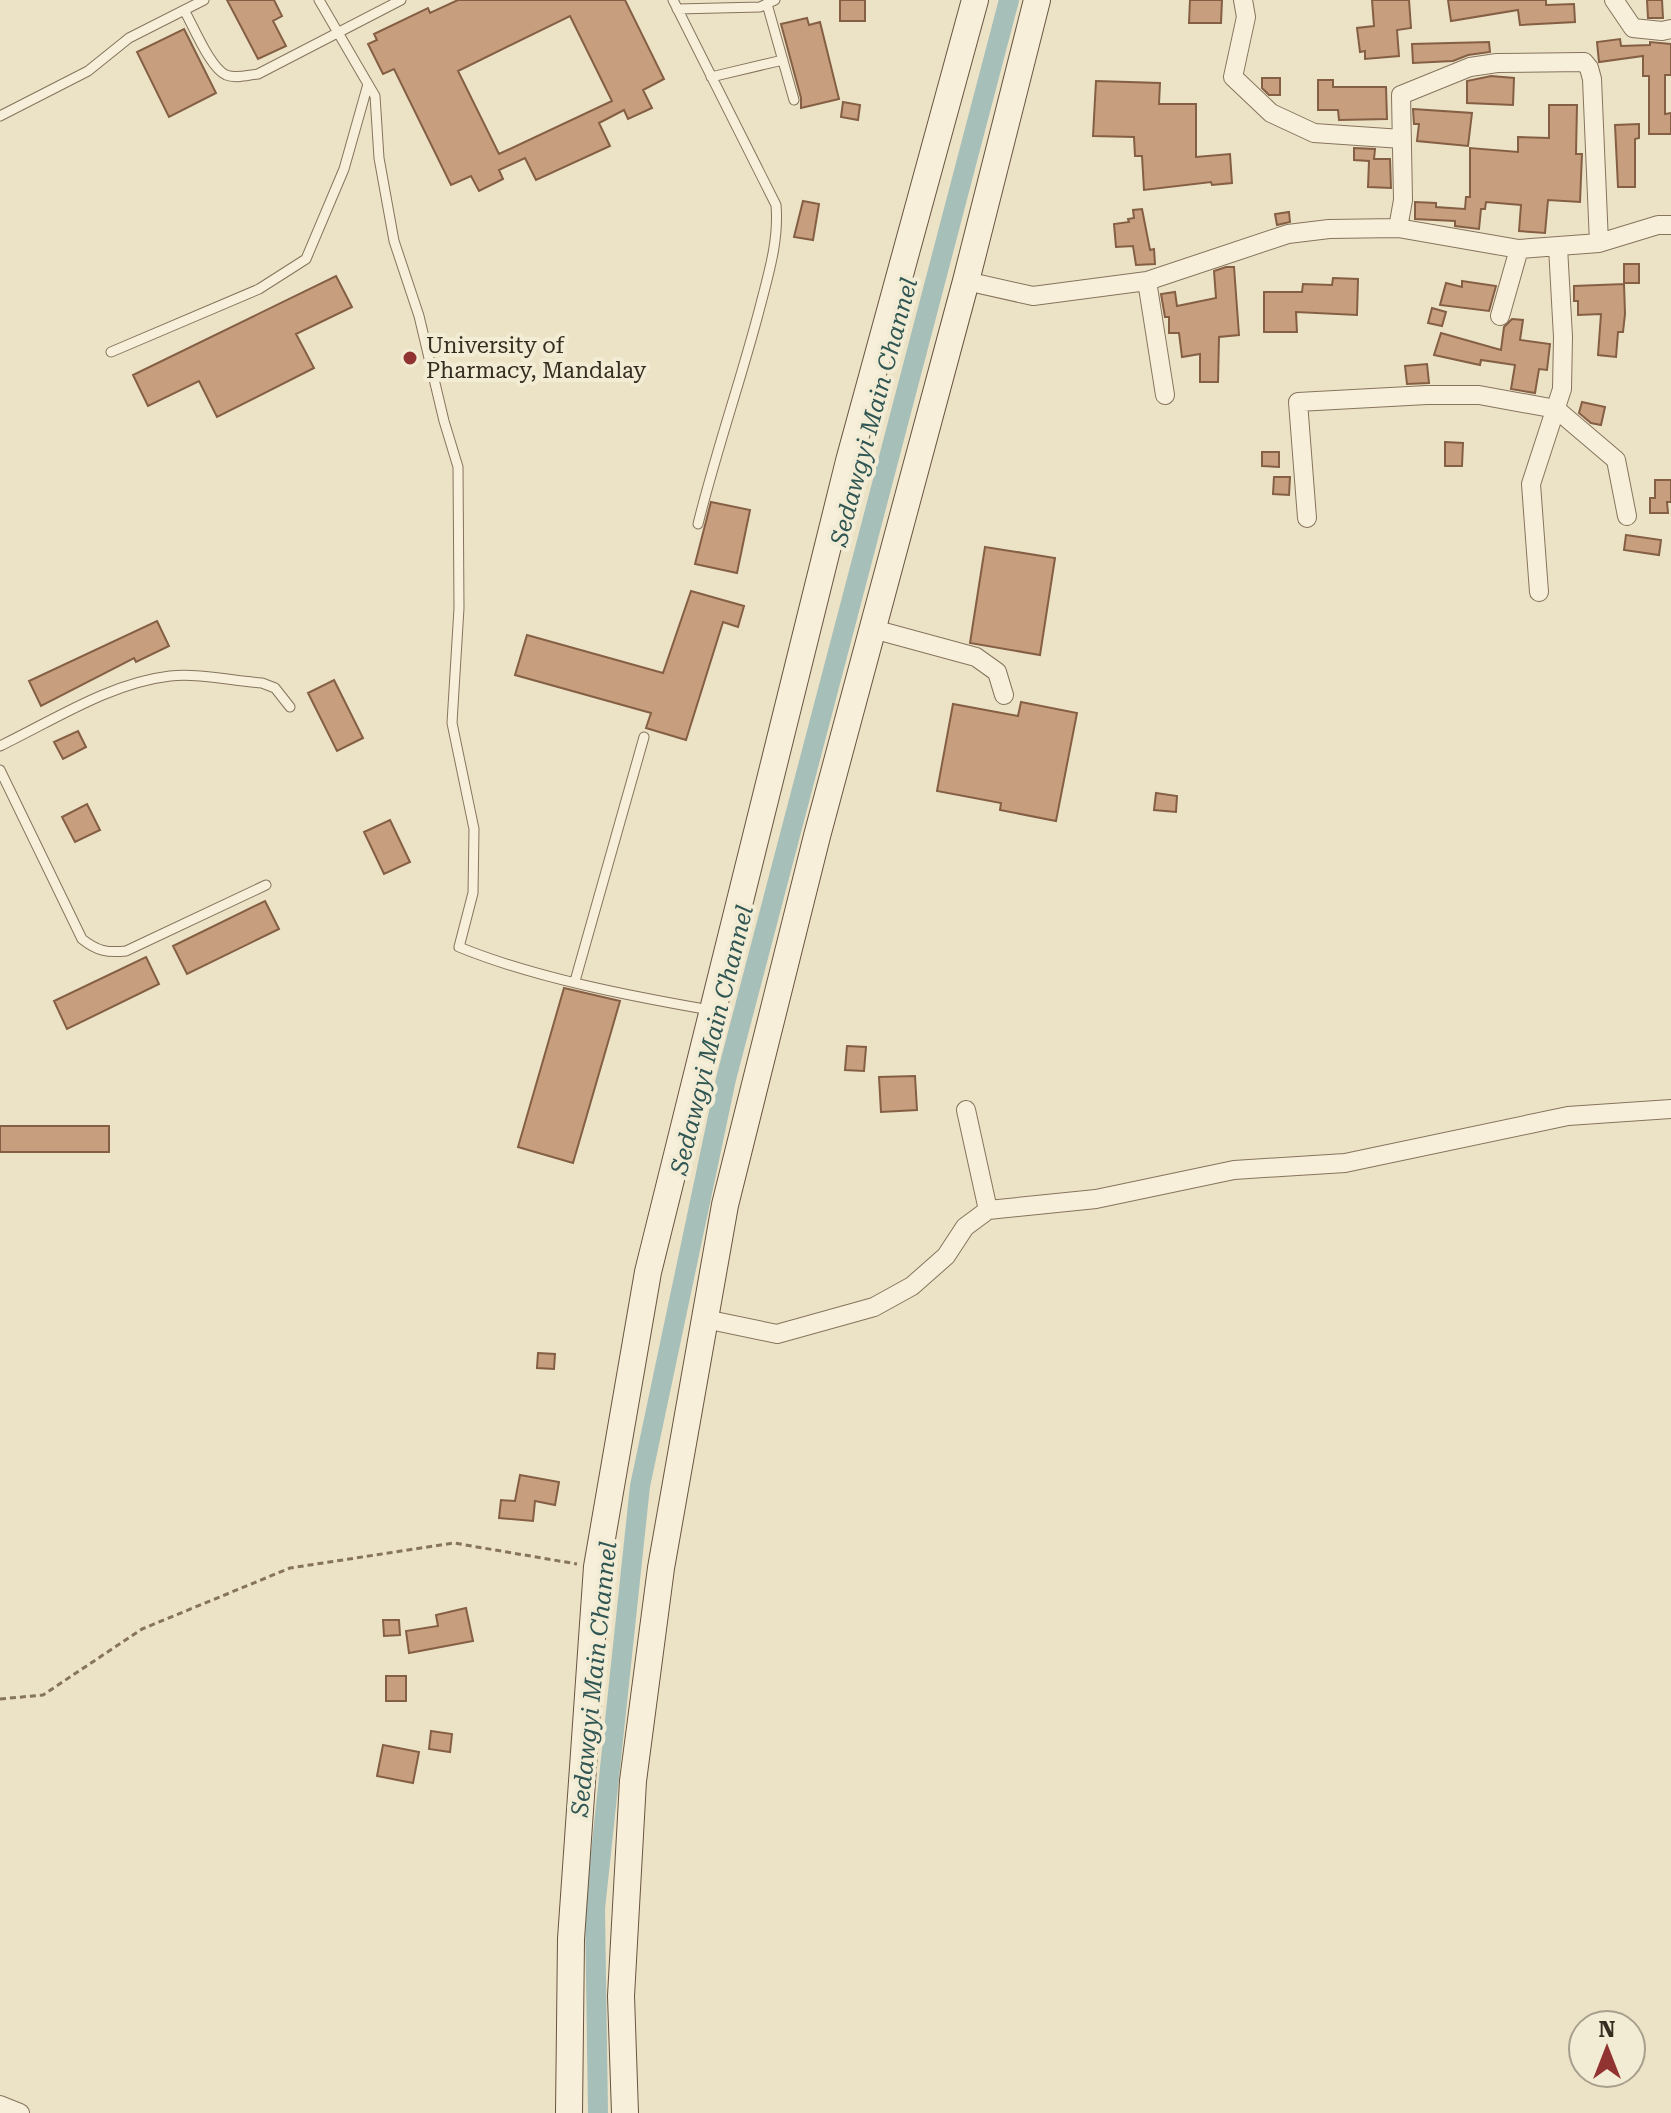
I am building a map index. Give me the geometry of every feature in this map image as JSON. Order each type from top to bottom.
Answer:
[{"type":"street","points":[[569,2113],[571,1939],[597,1567],[648,1272],[849,461],[975,0]]},
{"type":"street","points":[[625,2113],[621,1996],[633,1781],[661,1568],[725,1205],[813,852],[966,281],[1037,0]]},
{"type":"street","points":[[1243,0],[1246,17],[1233,77],[1271,113],[1314,133],[1402,139]]},
{"type":"street","points":[[1614,0],[1633,28],[1671,29]]},
{"type":"street","points":[[1398,228],[1403,200],[1401,95],[1470,67],[1497,63],[1584,62],[1592,79],[1599,243]]},
{"type":"street","points":[[966,281],[1033,296],[1147,281],[1288,234],[1329,229],[1398,228],[1519,249],[1599,243],[1658,225],[1671,225]]},
{"type":"street","points":[[1539,592],[1531,484],[1562,389],[1563,337],[1558,247]]},
{"type":"street","points":[[1500,316],[1519,249]]},
{"type":"street","points":[[1147,281],[1165,395]]},
{"type":"street","points":[[1307,518],[1298,402],[1427,395],[1479,395],[1556,409],[1616,460],[1627,516]]},
{"type":"street","points":[[873,629],[976,657],[997,672],[1004,695]]},
{"type":"street","points":[[705,1319],[777,1334],[874,1307],[912,1286],[946,1256],[965,1227],[988,1210],[1096,1199],[1234,1170],[1345,1163],[1568,1116],[1671,1109]]},
{"type":"street","points":[[966,1110],[988,1210]]},
{"type":"street","points":[[0,2105],[20,2113]]},
{"type":"lane","points":[[0,116],[88,71],[129,38],[204,0]]},
{"type":"lane","points":[[319,0],[375,96],[379,158],[394,241],[419,316],[458,467],[459,608],[452,723],[474,829],[473,893],[459,947],[493,961],[649,999],[714,1011]]},
{"type":"lane","points":[[184,10],[214,64],[224,74],[238,77],[258,74],[401,0]]},
{"type":"lane","points":[[698,524],[711,471],[747,358],[778,223],[776,205],[675,4],[760,7],[771,2],[794,100]]},
{"type":"lane","points":[[711,77],[783,60]]},
{"type":"lane","points":[[111,352],[259,289],[306,259],[344,169],[368,84]]},
{"type":"lane","points":[[0,746],[112,692],[141,681],[174,676],[262,683],[275,688],[290,707]]},
{"type":"lane","points":[[575,981],[644,737]]},
{"type":"lane","points":[[0,770],[82,939],[94,949],[108,953],[126,951],[266,885]]},
{"type":"path","points":[[0,1699],[43,1695],[142,1629],[290,1568],[454,1543],[597,1567]]},
{"type":"building","points":[[227,0],[274,0],[282,16],[273,21],[286,46],[258,59]]},
{"type":"building","points":[[458,0],[625,0],[664,79],[643,90],[652,108],[628,119],[624,110],[599,123],[610,146],[536,180],[525,158],[499,170],[503,179],[479,191],[471,176],[451,185],[394,69],[383,74],[368,44],[377,40],[374,34],[428,8],[430,13]],"holes":[[[570,16],[612,101],[499,154],[458,71]]]},
{"type":"building","points":[[840,0],[865,0],[865,21],[840,21]]},
{"type":"building","points":[[1190,0],[1222,0],[1221,23],[1189,23]]},
{"type":"building","points":[[1372,0],[1409,0],[1411,28],[1397,30],[1399,56],[1365,59],[1365,51],[1360,52],[1357,28],[1374,26]]},
{"type":"building","points":[[1448,0],[1546,0],[1546,5],[1574,4],[1575,22],[1520,25],[1518,10],[1451,21]]},
{"type":"building","points":[[1647,0],[1662,0],[1663,18],[1648,18]]},
{"type":"building","points":[[807,18],[809,25],[820,22],[839,99],[801,108],[781,24]]},
{"type":"building","points":[[184,29],[216,93],[169,117],[137,52]]},
{"type":"building","points":[[1620,39],[1621,46],[1650,45],[1650,42],[1671,44],[1671,75],[1665,75],[1665,114],[1671,113],[1671,134],[1649,134],[1649,76],[1643,76],[1643,56],[1599,62],[1597,42]]},
{"type":"building","points":[[1489,42],[1490,52],[1453,61],[1413,63],[1412,44]]},
{"type":"building","points":[[1491,76],[1514,78],[1513,105],[1467,103],[1467,81]]},
{"type":"building","points":[[1262,78],[1280,78],[1280,95],[1269,95],[1262,88]]},
{"type":"building","points":[[1318,80],[1333,80],[1333,87],[1386,87],[1387,119],[1339,120],[1338,110],[1318,110]]},
{"type":"building","points":[[1096,81],[1160,83],[1159,104],[1196,104],[1196,157],[1230,154],[1232,183],[1212,185],[1211,182],[1144,190],[1142,156],[1135,156],[1134,137],[1093,136]]},
{"type":"building","points":[[843,102],[860,105],[858,120],[841,117]]},
{"type":"building","points":[[1549,105],[1577,105],[1576,154],[1582,154],[1580,202],[1548,200],[1545,233],[1519,231],[1521,205],[1486,202],[1485,209],[1481,209],[1479,229],[1455,226],[1455,221],[1415,219],[1415,202],[1465,209],[1466,197],[1470,197],[1470,148],[1518,152],[1518,137],[1549,138]]},
{"type":"building","points":[[1413,109],[1472,113],[1468,146],[1417,141],[1419,124],[1414,124]]},
{"type":"building","points":[[1639,124],[1639,138],[1635,139],[1635,187],[1618,187],[1615,125]]},
{"type":"building","points":[[1354,148],[1375,149],[1374,159],[1390,159],[1391,188],[1368,187],[1369,161],[1354,160]]},
{"type":"building","points":[[803,201],[819,204],[813,240],[794,237]]},
{"type":"building","points":[[1142,209],[1150,250],[1154,249],[1155,264],[1136,265],[1133,246],[1116,247],[1114,224],[1129,222],[1128,219],[1134,218],[1133,210]]},
{"type":"building","points":[[1289,212],[1290,222],[1277,225],[1275,214]]},
{"type":"building","points":[[1624,264],[1639,264],[1639,283],[1624,283]]},
{"type":"building","points":[[1234,267],[1239,335],[1219,337],[1218,382],[1200,382],[1200,354],[1182,357],[1179,333],[1169,333],[1169,317],[1165,317],[1161,294],[1175,292],[1177,306],[1216,298],[1214,271]]},
{"type":"building","points":[[336,276],[352,307],[296,334],[314,368],[217,417],[199,381],[148,406],[133,375]]},
{"type":"building","points":[[1333,278],[1358,279],[1357,315],[1296,312],[1297,332],[1264,332],[1264,292],[1302,292],[1303,284],[1332,285]]},
{"type":"building","points":[[1462,281],[1496,286],[1489,311],[1440,305],[1446,283],[1462,287]]},
{"type":"building","points":[[1624,284],[1625,314],[1623,332],[1618,332],[1616,357],[1598,355],[1601,314],[1578,315],[1574,286]]},
{"type":"building","points":[[1432,308],[1446,312],[1442,326],[1428,323]]},
{"type":"building","points":[[1512,319],[1523,320],[1520,340],[1550,344],[1547,370],[1539,369],[1535,393],[1511,389],[1515,365],[1481,360],[1480,365],[1434,355],[1441,333],[1501,350],[1504,327]]},
{"type":"building","points":[[1427,364],[1429,383],[1407,384],[1405,366]]},
{"type":"building","points":[[1582,402],[1605,407],[1601,425],[1591,423],[1579,413]]},
{"type":"building","points":[[1445,442],[1463,443],[1462,466],[1445,466]]},
{"type":"building","points":[[1262,452],[1279,452],[1279,467],[1262,466]]},
{"type":"building","points":[[1274,477],[1290,477],[1289,495],[1273,494]]},
{"type":"building","points":[[1655,480],[1671,480],[1668,513],[1650,513],[1650,498],[1655,498]]},
{"type":"building","points":[[711,502],[750,510],[737,573],[695,564]]},
{"type":"building","points":[[1626,535],[1661,540],[1659,555],[1624,550]]},
{"type":"building","points":[[985,547],[1055,558],[1040,655],[970,643]]},
{"type":"building","points":[[691,591],[744,606],[738,627],[723,622],[686,740],[646,728],[651,713],[515,675],[527,635],[663,673]]},
{"type":"building","points":[[157,621],[169,646],[136,662],[134,658],[41,706],[29,681]]},
{"type":"building","points":[[334,680],[363,738],[337,751],[308,693]]},
{"type":"building","points":[[1021,702],[1077,713],[1056,821],[1000,810],[1001,803],[937,791],[953,704],[1018,716]]},
{"type":"building","points":[[78,731],[86,747],[63,759],[54,742]]},
{"type":"building","points":[[1156,793],[1177,796],[1176,812],[1154,810]]},
{"type":"building","points":[[87,804],[100,830],[75,842],[62,817]]},
{"type":"building","points":[[390,820],[410,862],[384,874],[364,832]]},
{"type":"building","points":[[265,901],[279,929],[187,974],[173,946]]},
{"type":"building","points":[[146,957],[159,984],[67,1029],[54,1001]]},
{"type":"building","points":[[564,988],[620,1001],[573,1163],[518,1147]]},
{"type":"building","points":[[847,1046],[866,1047],[864,1071],[845,1070]]},
{"type":"building","points":[[915,1076],[917,1110],[881,1112],[879,1077]]},
{"type":"building","points":[[0,1126],[109,1126],[109,1152],[0,1152]]},
{"type":"building","points":[[538,1353],[555,1354],[554,1369],[537,1368]]},
{"type":"building","points":[[520,1475],[559,1482],[555,1505],[535,1501],[533,1521],[499,1518],[501,1500],[515,1501]]},
{"type":"building","points":[[466,1608],[473,1641],[409,1653],[406,1631],[438,1626],[436,1615]]},
{"type":"building","points":[[383,1620],[399,1620],[400,1635],[384,1636]]},
{"type":"building","points":[[386,1676],[406,1676],[406,1701],[386,1701]]},
{"type":"building","points":[[431,1731],[452,1734],[450,1752],[429,1749]]},
{"type":"building","points":[[383,1745],[419,1752],[413,1783],[377,1776]]},
{"type":"waterway","name":"Sedawgyi Main Channel","points":[[598,2113],[595,1909],[640,1486],[726,1079],[1009,0]]},
{"type":"place","name":"University of Pharmacy, Mandalay","points":[[410,358]]}]
